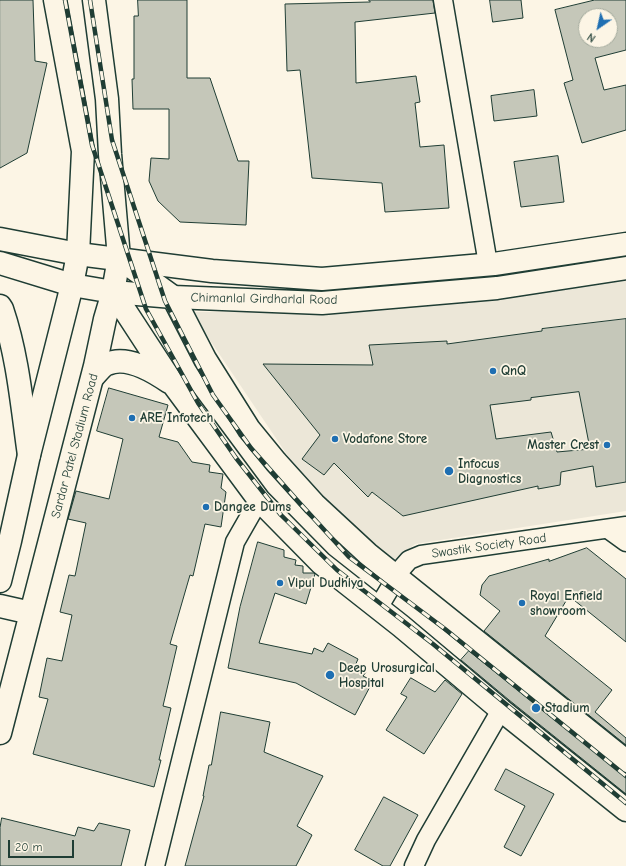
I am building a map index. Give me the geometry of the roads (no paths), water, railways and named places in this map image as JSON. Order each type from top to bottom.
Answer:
[{"type":"main road","points":[[0,581],[29,455],[72,285],[78,254],[83,151],[55,0]]},
{"type":"main road","name":"Sardar Patel Stadium Road","points":[[0,733],[93,377],[113,292],[119,258],[106,99],[94,0]]},
{"type":"main road","name":"Chimanlal Girdharlal Road","points":[[0,239],[78,254],[212,271],[322,279],[488,264],[626,244]]},
{"type":"main road","points":[[119,258],[173,297],[205,359],[249,429],[271,457],[314,504],[368,554],[626,761]]},
{"type":"main road","name":"Chimanlal Girdharlal Road","points":[[0,263],[72,285],[113,292],[173,297],[322,303],[497,288],[626,268]]},
{"type":"main road","points":[[113,292],[173,384],[259,500],[321,563],[626,810]]},
{"type":"main road","points":[[0,306],[10,332],[29,455]]},
{"type":"main road","points":[[93,377],[106,364],[117,362],[143,366],[173,384]]},
{"type":"main road","points":[[0,606],[31,613]]},
{"type":"street","points":[[443,0],[488,264]]},
{"type":"street","points":[[155,866],[235,542],[259,500]]},
{"type":"street","name":"Swastik Society Road","points":[[378,608],[402,568],[409,560],[421,555],[626,526]]},
{"type":"street","points":[[608,529],[626,542]]},
{"type":"street","points":[[414,866],[426,840],[501,710]]},
{"type":"railway","points":[[65,0],[92,145],[146,309],[198,403],[236,458],[281,515],[337,570],[433,644],[626,803]]},
{"type":"railway","points":[[90,0],[112,140],[165,301],[213,395],[251,448],[349,557],[445,629],[626,776]]},
{"type":"place","name":"QnQ","points":[[493,371]]},
{"type":"place","name":"ARE Infotech","points":[[132,418]]},
{"type":"place","name":"Vodafone Store","points":[[335,439]]},
{"type":"place","name":"Master Crest","points":[[607,445]]},
{"type":"place","name":"Infocus Diagnostics","points":[[449,471]]},
{"type":"place","name":"Dangee Dums","points":[[206,507]]},
{"type":"place","name":"Vipul Dudhiya","points":[[280,583]]},
{"type":"place","name":"Royal Enfield showroom","points":[[522,603]]},
{"type":"place","name":"Deep Urosurgical Hospital","points":[[330,675]]},
{"type":"place","name":"Stadium","points":[[536,708]]}]
